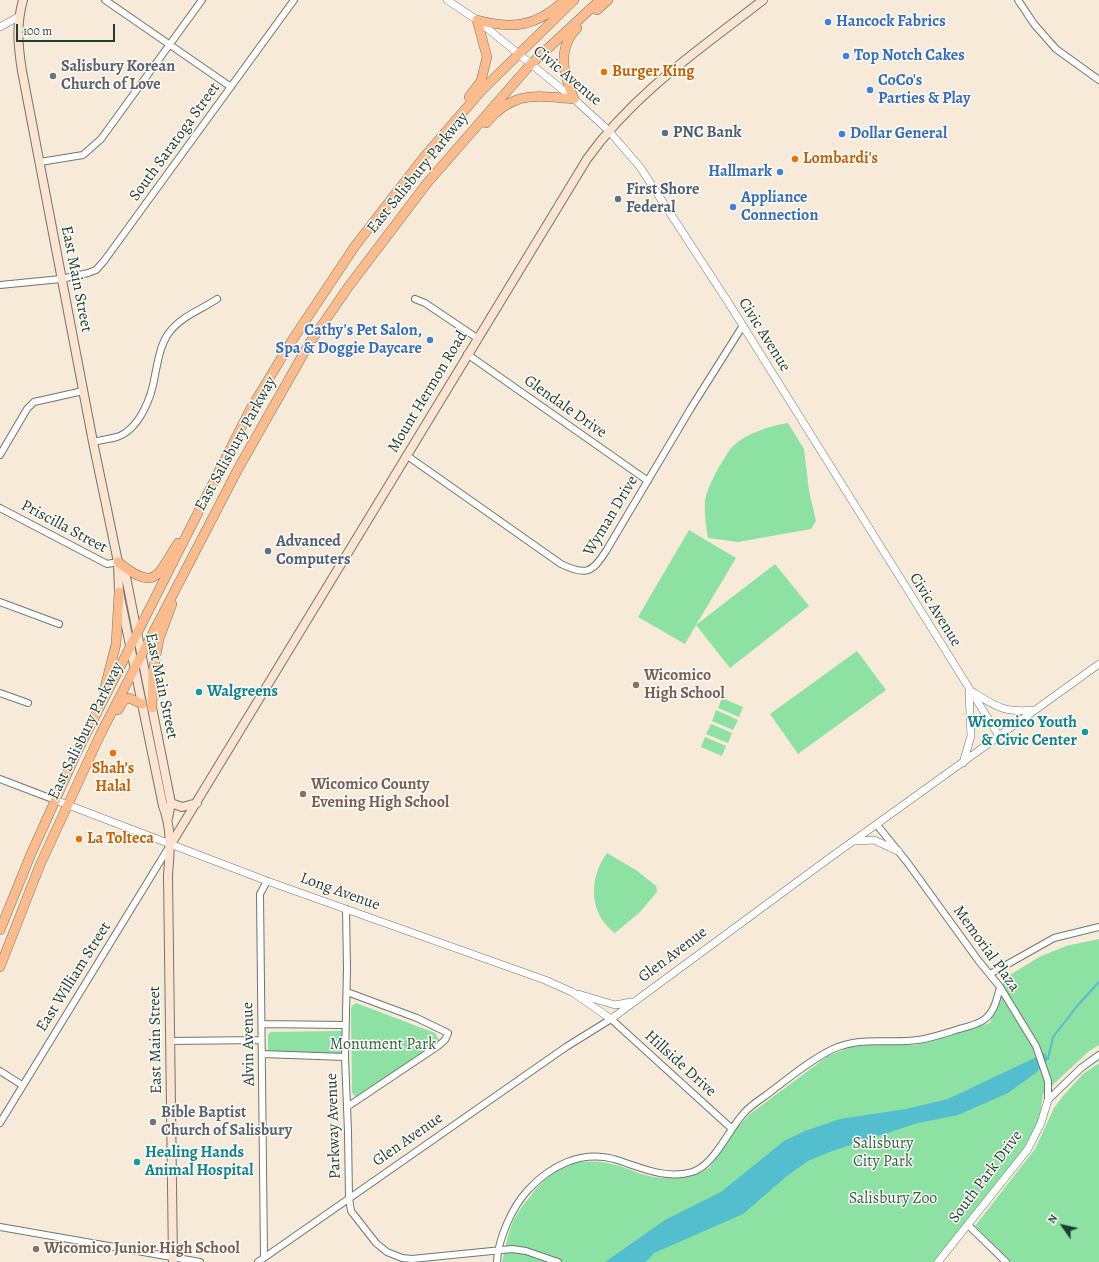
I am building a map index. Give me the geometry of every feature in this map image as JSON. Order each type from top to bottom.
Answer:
[{"type":"main road","name":"East Main Street","points":[[23,0],[18,16],[18,40],[22,71],[83,391],[118,562],[119,592],[134,669],[162,806],[168,818]]},
{"type":"main road","points":[[440,138],[450,118],[481,81],[487,57],[478,20],[516,26],[529,23],[551,13],[565,0]]},
{"type":"main road","name":"East Salisbury Parkway","points":[[0,930],[55,800],[100,706],[198,516],[251,408],[296,333],[355,246],[440,138],[482,90],[518,53],[574,0]]},
{"type":"main road","name":"East Salisbury Parkway","points":[[0,967],[40,865],[67,805],[140,655],[172,594],[178,587],[238,469],[309,344],[357,274],[428,182],[530,65],[600,0]]},
{"type":"main road","points":[[428,182],[446,169],[503,106],[525,97],[538,95],[574,100],[566,79],[563,63],[568,41],[571,34],[608,0]]},
{"type":"main road","name":"Mount Hermon Road","points":[[171,844],[467,354],[573,181],[608,130],[634,103],[674,68],[762,0]]},
{"type":"main road","points":[[118,562],[140,578],[146,579],[159,574],[177,544],[198,516]]},
{"type":"main road","name":"East Main Street","points":[[118,562],[124,572],[136,637],[171,803],[168,818],[171,844],[168,875],[173,1259]]},
{"type":"main road","points":[[152,708],[153,672],[159,639],[176,596],[178,587]]},
{"type":"main road","points":[[100,706],[116,644],[119,592]]},
{"type":"main road","points":[[101,734],[114,719],[126,699],[132,698],[142,704]]},
{"type":"main road","points":[[171,803],[182,807],[197,803]]},
{"type":"street","points":[[105,0],[231,87]]},
{"type":"street","points":[[40,162],[83,154],[91,149],[101,139],[202,0]]},
{"type":"street","name":"South Saratoga Street","points":[[0,285],[61,278],[96,270],[294,0]]},
{"type":"street","name":"Civic Avenue","points":[[447,0],[478,20],[518,53],[530,65],[574,100],[608,130],[633,157],[742,327],[968,689],[999,736]]},
{"type":"street","points":[[1018,0],[1034,24],[1056,49],[1099,80]]},
{"type":"street","points":[[0,27],[18,16]]},
{"type":"street","points":[[93,442],[118,437],[130,428],[139,418],[150,396],[161,347],[167,335],[182,318],[205,307],[217,299]]},
{"type":"street","points":[[415,300],[425,303],[477,338]]},
{"type":"street","name":"Wyman Drive","points":[[406,455],[562,564],[583,572],[594,568],[600,562],[742,327]]},
{"type":"street","name":"Glendale Drive","points":[[467,354],[648,481]]},
{"type":"street","points":[[0,455],[26,409],[34,402],[83,391]]},
{"type":"street","name":"Priscilla Street","points":[[0,508],[107,564],[118,562]]},
{"type":"street","points":[[0,602],[59,624]]},
{"type":"street","name":"Glen Avenue","points":[[258,1262],[566,1047],[611,1018],[1099,664]]},
{"type":"street","points":[[968,689],[1006,710],[1014,712],[1035,710]]},
{"type":"street","points":[[963,763],[971,736],[968,689]]},
{"type":"street","points":[[0,693],[28,703]]},
{"type":"street","points":[[0,779],[55,800]]},
{"type":"street","name":"Long Avenue","points":[[55,800],[267,881],[545,980],[572,992],[611,1018]]},
{"type":"street","name":"Memorial Plaza","points":[[877,825],[1000,987],[1040,1055],[1048,1080],[1048,1100]]},
{"type":"street","points":[[852,842],[865,839],[874,840],[898,851]]},
{"type":"street","name":"East William Street","points":[[0,1123],[171,844]]},
{"type":"street","name":"Alvin Avenue","points":[[264,1258],[260,894],[267,881]]},
{"type":"street","name":"Parkway Avenue","points":[[346,909],[344,1056],[347,1107],[349,1198],[351,1211],[376,1243],[387,1252],[402,1258],[412,1259],[497,1252],[512,1249],[526,1251],[558,1262]]},
{"type":"street","points":[[990,974],[1054,938],[1099,927]]},
{"type":"street","points":[[496,1262],[497,1252],[513,1210],[523,1195],[545,1173],[575,1158],[592,1157],[612,1159],[654,1172],[673,1175],[688,1173],[705,1165],[718,1150],[731,1128],[746,1111],[789,1079],[834,1049],[868,1040],[918,1040],[965,1028],[985,1020],[990,1013],[1000,987]]},
{"type":"street","points":[[346,992],[417,1018],[448,1033],[445,1040],[438,1046],[347,1107]]},
{"type":"street","points":[[572,992],[615,1004],[636,1000]]},
{"type":"street","name":"Hillside Drive","points":[[611,1018],[731,1128]]},
{"type":"street","points":[[262,1024],[344,1025]]},
{"type":"street","points":[[170,1041],[261,1040]]},
{"type":"street","points":[[262,1054],[344,1056]]},
{"type":"street","name":"South Park Drive","points":[[938,1262],[1028,1149],[1041,1123],[1048,1100],[1081,1068],[1099,1055]]},
{"type":"street","points":[[0,1071],[22,1085]]},
{"type":"street","points":[[968,1225],[1006,1262]]},
{"type":"street","points":[[0,1227],[173,1259],[200,1262]]},
{"type":"green space","points":[[788,423],[804,449],[809,491],[816,521],[811,529],[738,542],[708,538],[705,501],[712,479],[728,452],[738,442],[751,434],[766,428]]},
{"type":"green space","points":[[689,530],[736,558],[685,644],[638,617]]},
{"type":"green space","points":[[775,564],[809,606],[730,668],[696,625]]},
{"type":"green space","points":[[857,651],[886,690],[798,754],[770,714]]},
{"type":"green space","points":[[722,698],[743,707],[739,717],[718,708]]},
{"type":"green space","points":[[716,710],[738,720],[733,730],[712,721]]},
{"type":"green space","points":[[711,724],[732,733],[728,743],[706,734]]},
{"type":"green space","points":[[705,737],[726,746],[722,756],[701,747]]},
{"type":"green space","points":[[607,853],[636,870],[656,886],[657,892],[640,912],[615,933],[606,925],[600,916],[594,895],[597,873]]},
{"type":"green space","name":"Salisbury City Park","points":[[1099,939],[1099,1045],[1089,1051],[1043,1094],[1040,1116],[1031,1136],[1017,1159],[934,1262],[502,1262],[509,1233],[523,1205],[545,1180],[563,1168],[572,1164],[594,1162],[617,1165],[653,1177],[670,1179],[695,1175],[710,1167],[733,1132],[750,1114],[828,1056],[851,1047],[868,1045],[916,1045],[990,1023],[1005,978],[1039,957],[1066,946]]},
{"type":"green space","name":"Monument Park","points":[[356,1003],[435,1033],[439,1040],[438,1044],[356,1097],[352,1093],[351,1009]]},
{"type":"green space","points":[[271,1032],[343,1032],[342,1051],[340,1053],[272,1054],[268,1051],[268,1034]]},
{"type":"green space","points":[[1099,1063],[1099,1262],[1010,1262],[975,1226],[1035,1149],[1054,1108],[1063,1096],[1083,1074]]},
{"type":"water","points":[[1045,1053],[1048,1059],[1037,1072],[1008,1093],[958,1115],[918,1123],[832,1151],[808,1161],[787,1176],[743,1214],[654,1253],[646,1262],[605,1262],[665,1220],[721,1192],[784,1141],[805,1131],[840,1119],[906,1109],[948,1099]]},
{"type":"waterway","points":[[1048,1059],[1053,1037],[1078,1005],[1099,982]]},
{"type":"place","name":"Hancock Fabrics","points":[[828,22]]},
{"type":"place","name":"Top Notch Cakes","points":[[846,56]]},
{"type":"place","name":"Burger King","points":[[604,72]]},
{"type":"place","name":"Salisbury Korean Church of Love","points":[[53,76]]},
{"type":"place","name":"CoCo's Parties & Play","points":[[870,90]]},
{"type":"place","name":"PNC Bank","points":[[665,133]]},
{"type":"place","name":"Dollar General","points":[[842,134]]},
{"type":"place","name":"Lombardi's","points":[[795,159]]},
{"type":"place","name":"Hallmark","points":[[780,172]]},
{"type":"place","name":"First Shore Federal","points":[[618,199]]},
{"type":"place","name":"Appliance Connection","points":[[733,207]]},
{"type":"place","name":"Cathy's Pet Salon, Spa & Doggie Daycare","points":[[430,340]]},
{"type":"place","name":"Advanced Computers","points":[[268,551]]},
{"type":"place","name":"Wicomico High School","points":[[636,685]]},
{"type":"place","name":"Walgreens","points":[[199,692]]},
{"type":"place","name":"Wicomico Youth & Civic Center","points":[[1085,732]]},
{"type":"place","name":"Shah’s Halal","points":[[113,753]]},
{"type":"place","name":"Wicomico County Evening High School","points":[[303,794]]},
{"type":"place","name":"La Tolteca","points":[[79,839]]},
{"type":"place","name":"Bible Baptist Church of Salisbury","points":[[153,1122]]},
{"type":"place","name":"Healing Hands Animal Hospital","points":[[137,1162]]},
{"type":"place","name":"Wicomico Junior High School","points":[[36,1249]]},
{"type":"park label","name":"Salisbury Zoo","points":[[893,1199]]}]
